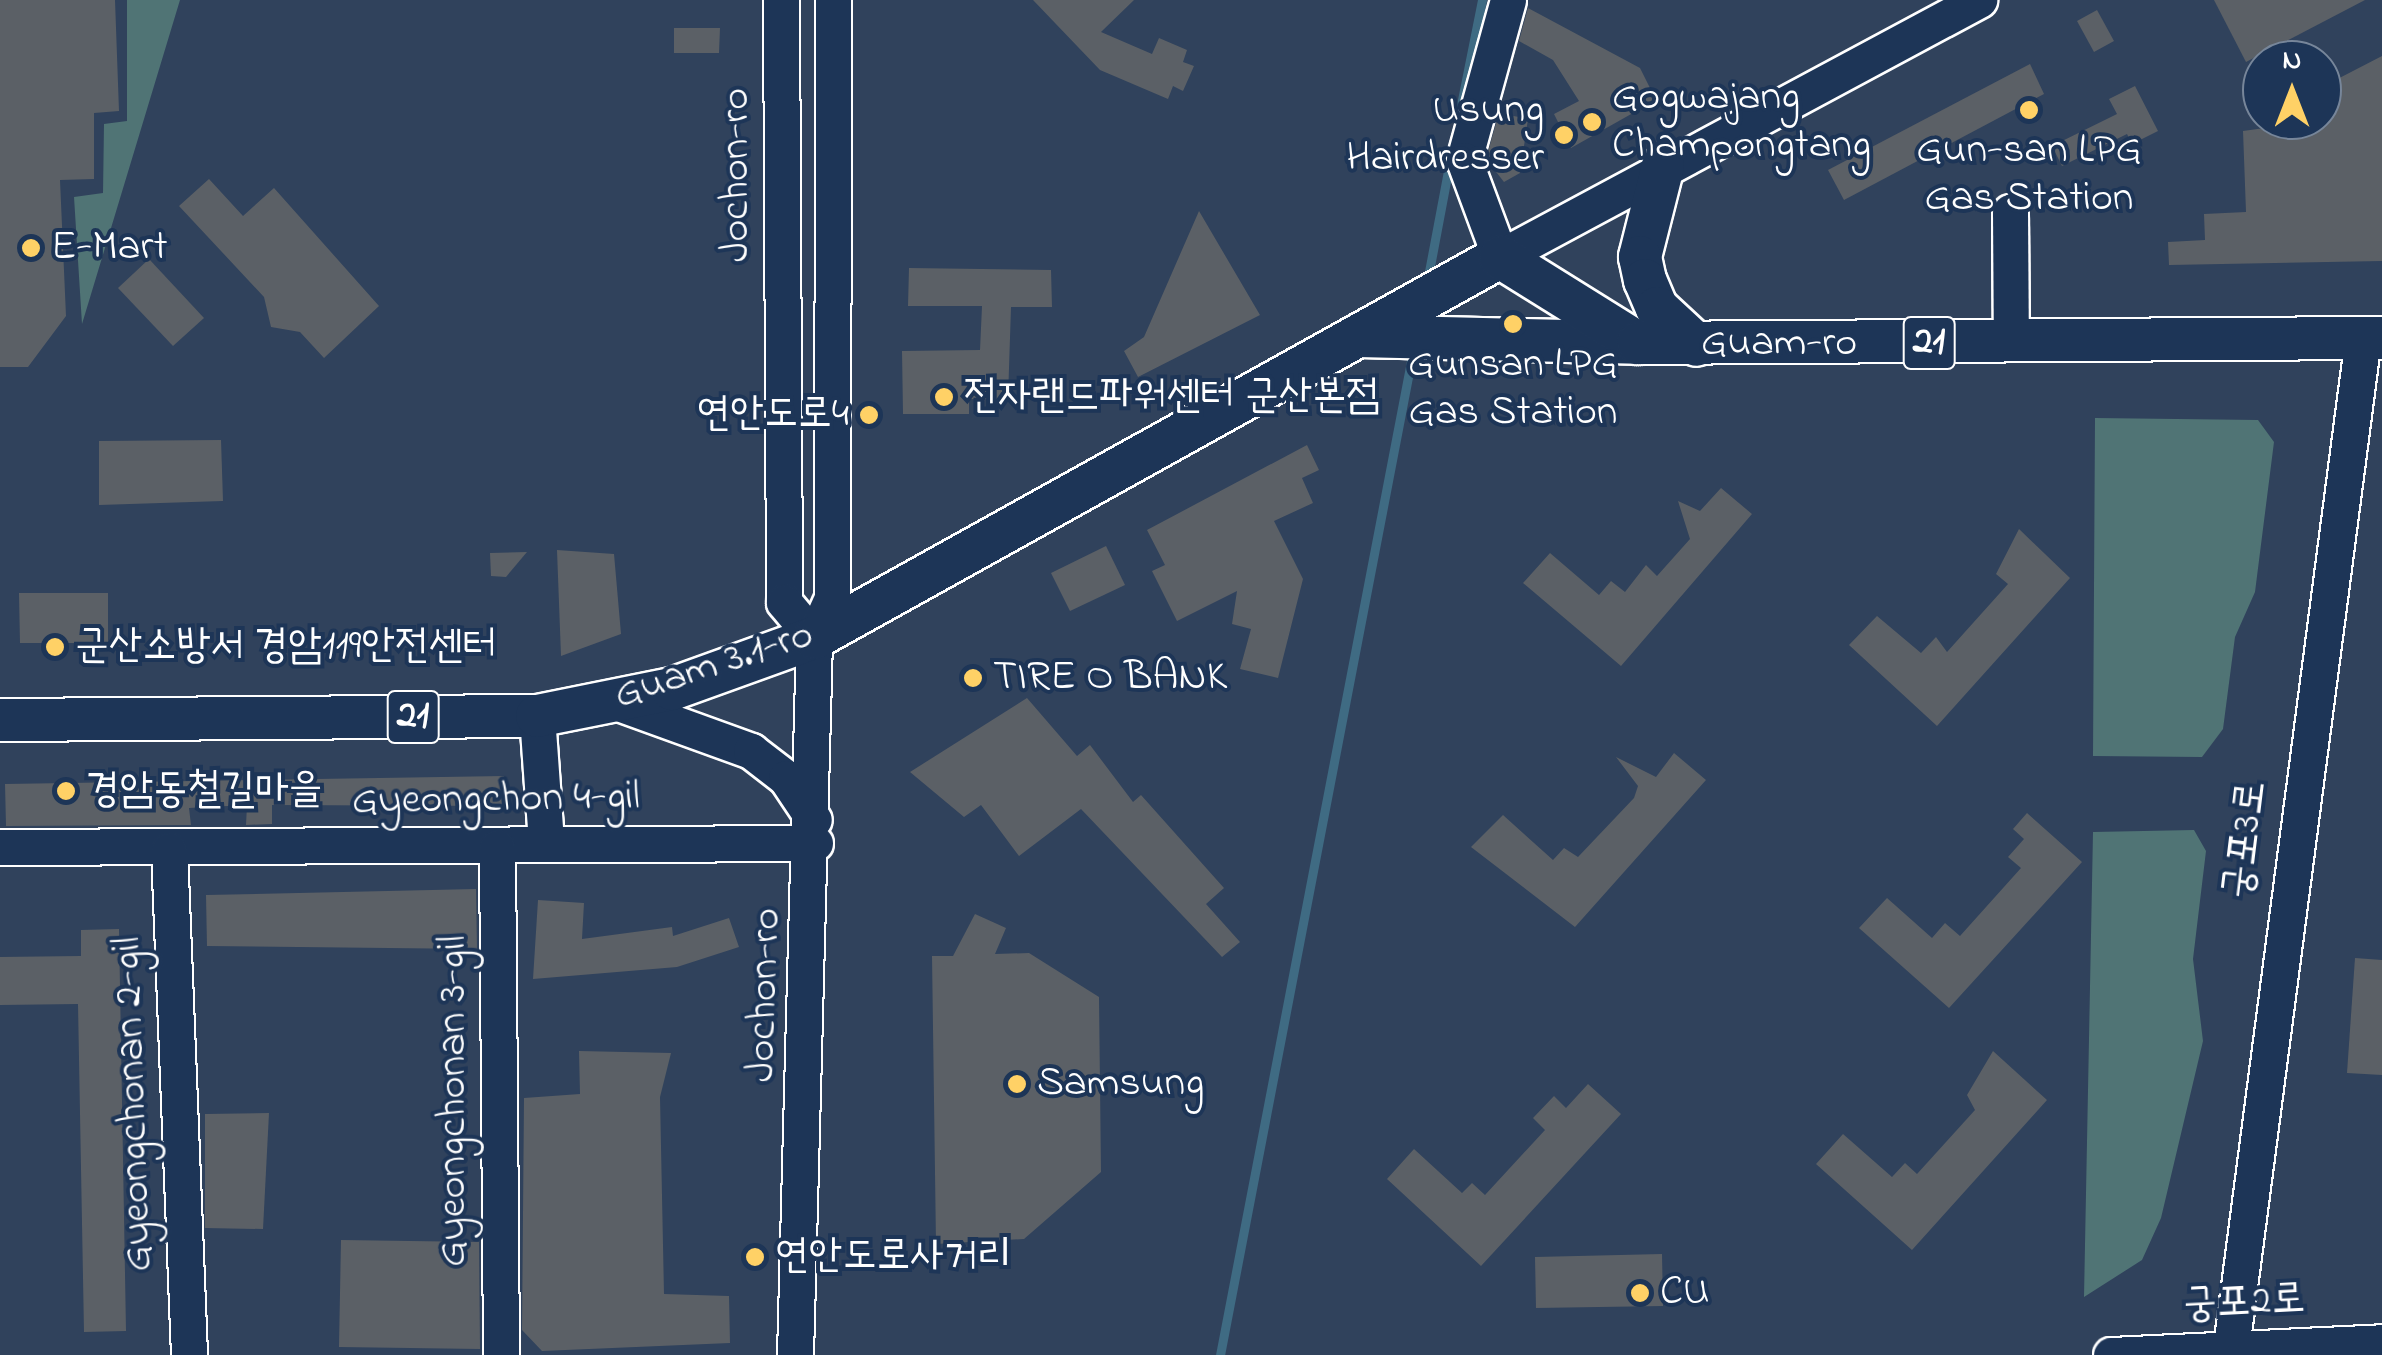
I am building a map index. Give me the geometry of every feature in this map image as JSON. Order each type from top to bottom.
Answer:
[{"type":"main road","points":[[1662,166],[1640,258],[1657,308],[1697,345]]},
{"type":"main road","name":"21","points":[[1353,336],[1494,260]]},
{"type":"main road","name":"Guam-ro","points":[[1494,260],[1638,343],[2372,338]]},
{"type":"main road","name":"Guam 3.1-ro","points":[[0,720],[537,716],[612,701],[814,638],[1353,336]]},
{"type":"main road","points":[[1353,336],[1638,343]]},
{"type":"street","name":"Jochon-ro","points":[[782,0],[784,602],[814,638]]},
{"type":"street","name":"Jochon-ro","points":[[797,1355],[814,832],[814,638],[832,598],[832,0]]},
{"type":"street","points":[[1508,0],[1464,160],[1494,260],[1662,166],[1979,0]]},
{"type":"street","points":[[2010,212],[2011,342]]},
{"type":"street","name":"궁포3로","points":[[2230,1349],[2372,338]]},
{"type":"street","points":[[612,701],[752,751],[786,778],[814,832]]},
{"type":"street","points":[[537,716],[546,841]]},
{"type":"street","name":"Gyeongchon 4-gil","points":[[0,847],[169,850],[497,846],[814,832]]},
{"type":"street","name":"Gyeongchonan 3-gil","points":[[497,846],[501,1355]]},
{"type":"street","name":"Gyeongchonan 2-gil","points":[[169,850],[189,1355]]},
{"type":"street","name":"궁포2로","points":[[2110,1355],[2382,1342]]},
{"type":"green space","points":[[127,0],[180,0],[82,324],[74,197],[103,193],[104,124],[127,121]]},
{"type":"green space","points":[[2095,418],[2258,420],[2274,442],[2255,592],[2235,637],[2223,729],[2202,757],[2093,756]]},
{"type":"green space","points":[[2194,830],[2206,851],[2193,959],[2203,1041],[2161,1218],[2142,1260],[2084,1297],[2093,832]]},
{"type":"building","name":"E-Mart","points":[[0,0],[115,0],[119,111],[94,113],[94,179],[60,180],[66,316],[28,367],[0,367]]},
{"type":"building","points":[[1033,0],[1134,0],[1101,32],[1152,54],[1159,38],[1187,50],[1183,62],[1194,66],[1183,91],[1173,86],[1168,99],[1100,70]]},
{"type":"building","points":[[2214,0],[2365,0],[2288,40],[2242,40],[2242,54]]},
{"type":"building","points":[[1528,8],[1640,68],[1656,100],[1571,148],[1554,114],[1579,101],[1553,60],[1519,41]]},
{"type":"building","points":[[2097,10],[2114,41],[2094,52],[2077,21]]},
{"type":"building","points":[[674,28],[720,28],[719,53],[674,53]]},
{"type":"building","points":[[2382,56],[2382,261],[2169,265],[2168,242],[2205,240],[2204,214],[2246,212],[2243,140],[2342,140],[2342,77]]},
{"type":"building","points":[[2030,64],[2044,94],[1844,200],[1828,170]]},
{"type":"building","points":[[2135,86],[2158,131],[2132,144],[2127,134],[2062,166],[2052,146],[2117,114],[2109,99]]},
{"type":"building","points":[[1499,113],[1528,119],[1520,173],[1504,182],[1486,159]]},
{"type":"building","points":[[209,179],[243,216],[274,188],[379,306],[324,358],[300,332],[271,327],[264,297],[179,206]]},
{"type":"building","points":[[1199,211],[1260,315],[1138,377],[1124,351],[1144,337]]},
{"type":"building","points":[[149,259],[204,318],[173,346],[118,288]]},
{"type":"building","points":[[909,268],[1051,270],[1052,307],[1011,307],[1008,399],[969,399],[969,414],[903,414],[902,351],[980,350],[982,306],[908,306]]},
{"type":"building","points":[[221,440],[223,501],[99,505],[99,441]]},
{"type":"building","points":[[1307,445],[1319,470],[1302,478],[1313,503],[1274,521],[1303,579],[1278,678],[1240,669],[1251,629],[1232,624],[1237,591],[1177,621],[1152,571],[1165,565],[1147,530]]},
{"type":"building","points":[[1721,488],[1752,514],[1621,666],[1523,583],[1550,553],[1599,595],[1611,581],[1625,592],[1646,565],[1657,576],[1690,539],[1678,501],[1700,511]]},
{"type":"building","points":[[2019,529],[2070,578],[1937,726],[1849,645],[1877,616],[1921,653],[1936,637],[1947,652],[2008,584],[1996,574]]},
{"type":"building","points":[[1106,546],[1125,585],[1070,611],[1051,573]]},
{"type":"building","points":[[557,550],[614,554],[621,634],[561,656]]},
{"type":"building","points":[[527,552],[506,577],[491,576],[490,553]]},
{"type":"building","points":[[19,593],[108,593],[108,643],[20,643]]},
{"type":"building","points":[[1027,698],[1077,756],[1090,745],[1133,802],[1141,795],[1224,888],[1206,904],[1240,942],[1222,957],[1081,809],[1019,856],[981,805],[964,817],[910,772]]},
{"type":"building","points":[[1674,753],[1706,780],[1575,927],[1471,847],[1503,815],[1553,860],[1564,848],[1578,857],[1634,798],[1638,786],[1616,757],[1656,777]]},
{"type":"building","points":[[504,776],[503,806],[272,805],[272,824],[246,825],[247,805],[189,808],[191,825],[6,826],[5,784]]},
{"type":"building","points":[[2027,813],[2082,862],[1949,1008],[1859,928],[1887,898],[1932,938],[1945,923],[1960,936],[2021,868],[2008,857],[2024,839],[2013,829]]},
{"type":"building","points":[[476,889],[477,949],[207,946],[206,895]]},
{"type":"building","points":[[538,900],[584,903],[582,939],[672,927],[673,936],[729,918],[739,947],[677,967],[533,979]]},
{"type":"building","name":"Samsung","points":[[975,914],[1006,928],[995,954],[1029,953],[1099,997],[1101,1172],[1024,1239],[936,1244],[932,956],[953,956]]},
{"type":"building","points":[[119,929],[126,1331],[84,1332],[78,1004],[0,1005],[0,957],[81,956],[81,930]]},
{"type":"building","points":[[2355,958],[2382,960],[2382,1075],[2347,1073]]},
{"type":"building","points":[[579,1051],[671,1053],[660,1097],[664,1294],[729,1296],[730,1343],[542,1351],[522,1330],[524,1098],[580,1094]]},
{"type":"building","points":[[1993,1051],[2047,1100],[1912,1250],[1816,1164],[1843,1134],[1892,1177],[1905,1163],[1917,1174],[1975,1110],[1967,1095]]},
{"type":"building","points":[[1588,1084],[1621,1114],[1481,1266],[1387,1179],[1414,1149],[1462,1193],[1472,1183],[1485,1195],[1545,1130],[1533,1118],[1554,1096],[1566,1108]]},
{"type":"building","points":[[269,1113],[263,1229],[205,1228],[205,1114]]},
{"type":"building","points":[[341,1240],[479,1242],[480,1349],[339,1347]]},
{"type":"building","points":[[1662,1254],[1663,1306],[1536,1308],[1535,1257]]},
{"type":"waterway","points":[[1460,110],[1482,0]]},
{"type":"waterway","points":[[1427,282],[1450,160]]},
{"type":"waterway","points":[[1220,1355],[1413,351]]},
{"type":"place","name":"Gun-san LPG Gas Station","points":[[2029,110]]},
{"type":"place","name":"Gogwajang Champongtang","points":[[1592,122]]},
{"type":"place","name":"Usung Hairdresser","points":[[1564,135]]},
{"type":"place","name":"E-Mart","points":[[31,248]]},
{"type":"place","name":"Gunsan LPG Gas Station","points":[[1513,324]]},
{"type":"place","name":"전자랜드파워센터 군산본점","points":[[944,397]]},
{"type":"place","name":"연안도로4","points":[[869,415]]},
{"type":"place","name":"군산소방서 경암119안전센터","points":[[55,647]]},
{"type":"place","name":"TIRE O BANK","points":[[973,678]]},
{"type":"place","name":"경암동철길마을","points":[[66,791]]},
{"type":"place","name":"Samsung","points":[[1017,1084]]},
{"type":"place","name":"연안도로사거리","points":[[755,1257]]},
{"type":"place","name":"CU","points":[[1640,1293]]}]
